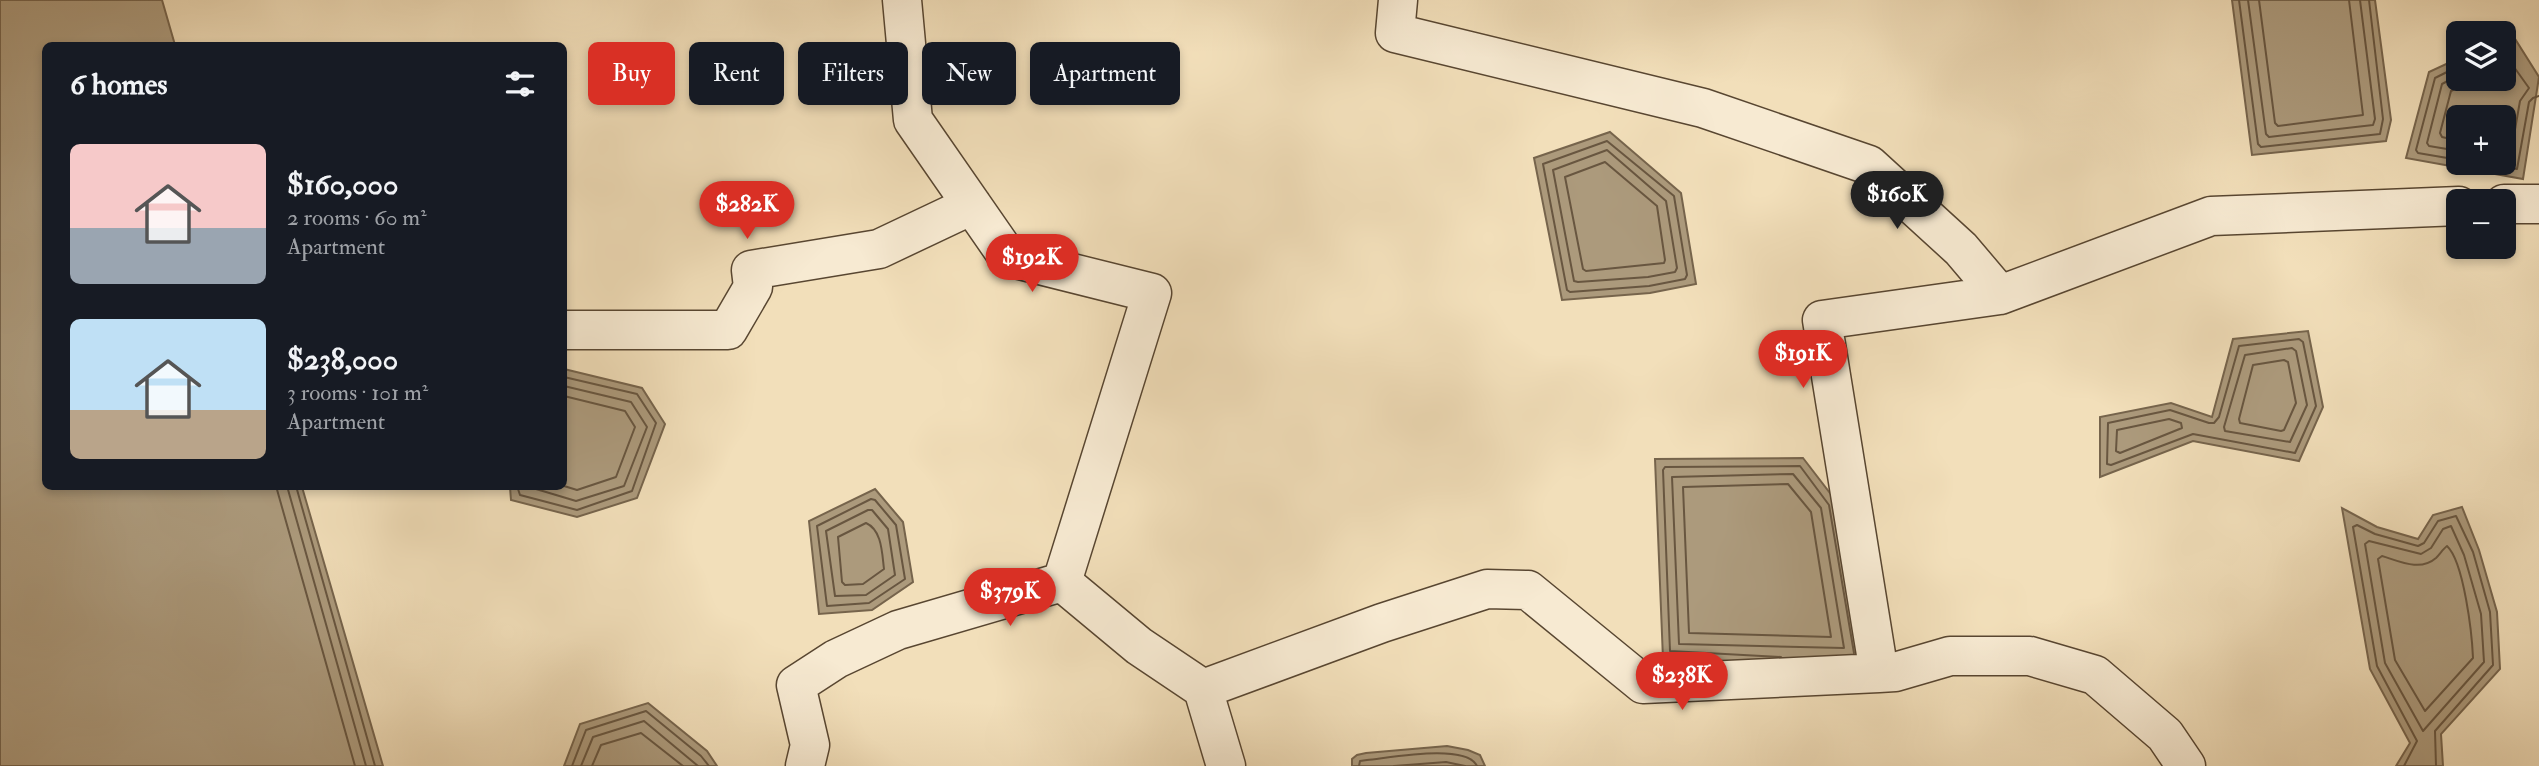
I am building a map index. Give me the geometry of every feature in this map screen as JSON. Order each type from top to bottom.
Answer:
[{"type":"street","points":[[902,0],[913,120],[1008,257],[1152,293],[1062,582]]},
{"type":"street","points":[[1398,0],[1395,33],[1703,108],[1869,165],[1961,249],[2000,295]]},
{"type":"street","points":[[2516,204],[2539,204]]},
{"type":"street","points":[[567,330],[728,330],[753,287],[751,270],[879,249],[972,205]]},
{"type":"street","points":[[1878,673],[1822,320],[2000,295],[2211,216],[2446,207]]},
{"type":"street","points":[[1062,582],[1139,646],[1203,689],[1226,766]]},
{"type":"street","points":[[805,766],[810,745],[796,685],[836,660],[898,630],[1062,582]]},
{"type":"street","points":[[1203,689],[1382,623],[1487,589],[1528,590],[1643,684],[1895,672],[1950,656],[2031,656],[2095,675],[2165,734],[2186,766]]},
{"type":"water","points":[[0,0],[162,0],[174,42],[42,42],[42,490],[303,490],[383,766],[0,766]]},
{"type":"water","points":[[2232,0],[2375,0],[2391,120],[2386,141],[2252,155]]},
{"type":"water","points":[[2516,40],[2539,77],[2523,179],[2501,175],[2516,175],[2516,105],[2446,105],[2446,165],[2406,158],[2429,72],[2446,64],[2446,91],[2516,91]]},
{"type":"water","points":[[1610,132],[1681,193],[1696,284],[1650,293],[1562,300],[1534,158]]},
{"type":"water","points":[[2308,331],[2323,407],[2299,461],[2193,441],[2100,477],[2100,417],[2171,403],[2212,417],[2233,339]]},
{"type":"water","points":[[567,370],[642,388],[665,424],[637,498],[577,517],[511,500],[510,490],[567,490]]},
{"type":"water","points":[[1803,458],[1836,501],[1864,666],[1663,659],[1655,459]]},
{"type":"water","points":[[875,489],[903,522],[913,582],[872,610],[819,614],[809,521]]},
{"type":"water","points":[[2462,507],[2479,550],[2497,612],[2500,669],[2441,734],[2443,766],[2396,766],[2410,743],[2370,669],[2342,508],[2377,527],[2418,539],[2433,515]]},
{"type":"water","points":[[648,703],[707,751],[717,766],[564,766],[580,724]]},
{"type":"water","points":[[1447,746],[1480,755],[1485,766],[1352,766],[1352,759],[1366,753]]}]
